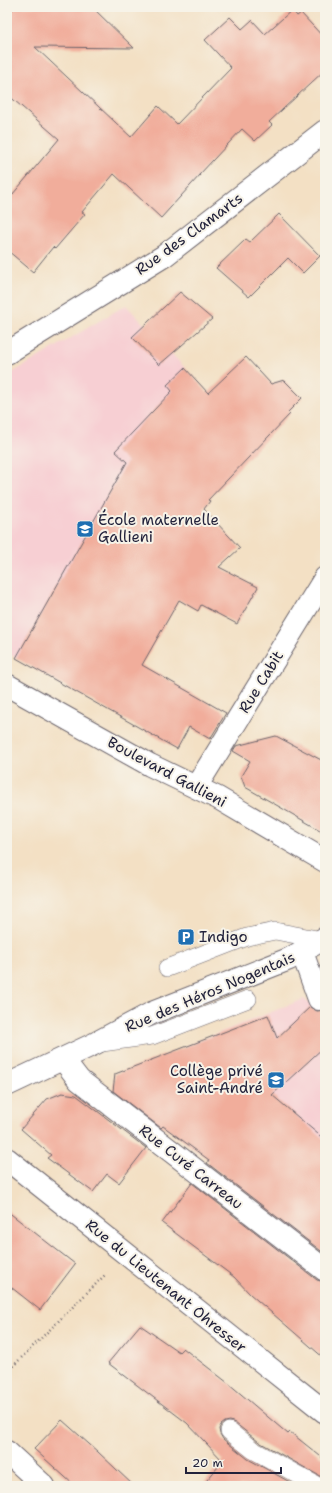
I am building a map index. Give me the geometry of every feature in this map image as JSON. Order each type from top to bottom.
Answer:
[{"type":"street","name":"Rue des Clamarts","points":[[7,353],[164,256],[325,131]]},
{"type":"street","name":"Rue Cabit","points":[[196,787],[325,578]]},
{"type":"street","name":"Boulevard Gallieni","points":[[7,685],[150,765],[218,798],[325,861]]},
{"type":"street","name":"Rue des Héros Nogentais","points":[[7,1085],[94,1044],[152,1013],[289,959],[323,939]]},
{"type":"street","points":[[302,952],[319,999]]},
{"type":"street","name":"Rue Curé Carreau","points":[[63,1059],[79,1080],[325,1270]]},
{"type":"street","name":"Rue du Lieutenant Ohresser","points":[[7,1159],[325,1412]]},
{"type":"street","points":[[7,1452],[44,1486]]},
{"type":"lane","points":[[167,968],[247,937],[275,931],[323,939]]},
{"type":"lane","points":[[94,1044],[152,1036],[248,999]]},
{"type":"lane","points":[[229,1432],[253,1450],[318,1486]]},
{"type":"path","points":[[7,1372],[126,1254]]},
{"type":"shaded area","name":"École maternelle Gallieni","points":[[126,305],[201,385],[73,690],[7,653],[7,376]]},
{"type":"shaded area","name":"Collège privé Saint-André","points":[[304,999],[325,1017],[325,1163],[186,1046]]},
{"type":"building","points":[[15,7],[92,7],[134,48],[35,47],[131,137],[158,106],[177,124],[231,68],[205,40],[230,17],[242,29],[252,20],[265,34],[292,10],[297,16],[301,13],[325,39],[325,70],[269,122],[272,125],[255,141],[242,129],[161,218],[114,174],[82,212],[85,214],[55,249],[53,247],[33,272],[7,250],[7,201],[59,139],[7,94],[7,15]]},
{"type":"building","points":[[279,214],[320,256],[303,273],[288,258],[249,297],[216,268],[246,239],[250,242]]},
{"type":"building","points":[[180,292],[212,319],[159,365],[132,337]]},
{"type":"building","points":[[246,357],[271,384],[284,380],[302,398],[288,412],[290,414],[208,500],[210,501],[204,509],[240,548],[219,567],[258,587],[237,624],[201,605],[198,611],[179,600],[142,665],[226,713],[210,739],[189,727],[177,749],[16,658],[127,462],[115,451],[172,391],[167,385],[185,368],[208,393]]},
{"type":"building","points":[[276,736],[325,762],[325,833],[245,787],[241,776],[250,761],[233,751],[236,746]]},
{"type":"building","points":[[310,1007],[317,1011],[325,1010],[325,1046],[272,1095],[325,1140],[325,1254],[207,1163],[209,1160],[163,1126],[161,1128],[113,1091],[115,1074],[268,1015],[277,1038]]},
{"type":"building","points":[[62,1093],[76,1095],[146,1148],[119,1183],[107,1174],[93,1192],[47,1158],[51,1155],[21,1129],[47,1099]]},
{"type":"building","points":[[192,1183],[317,1280],[325,1282],[325,1359],[250,1294],[234,1277],[162,1223]]},
{"type":"building","points":[[7,1211],[75,1264],[40,1310],[7,1284]]},
{"type":"building","points":[[140,1325],[179,1352],[183,1348],[228,1383],[288,1434],[290,1432],[325,1460],[325,1479],[259,1442],[235,1423],[230,1421],[225,1422],[219,1429],[223,1439],[248,1459],[297,1486],[202,1486],[223,1461],[187,1423],[108,1363]]},
{"type":"building","points":[[62,1420],[134,1486],[75,1486],[34,1449]]},
{"type":"place","name":"École maternelle Gallieni","points":[[85,529]]},
{"type":"place","name":"Indigo","points":[[186,937]]},
{"type":"place","name":"Collège privé Saint-André","points":[[276,1080]]}]
